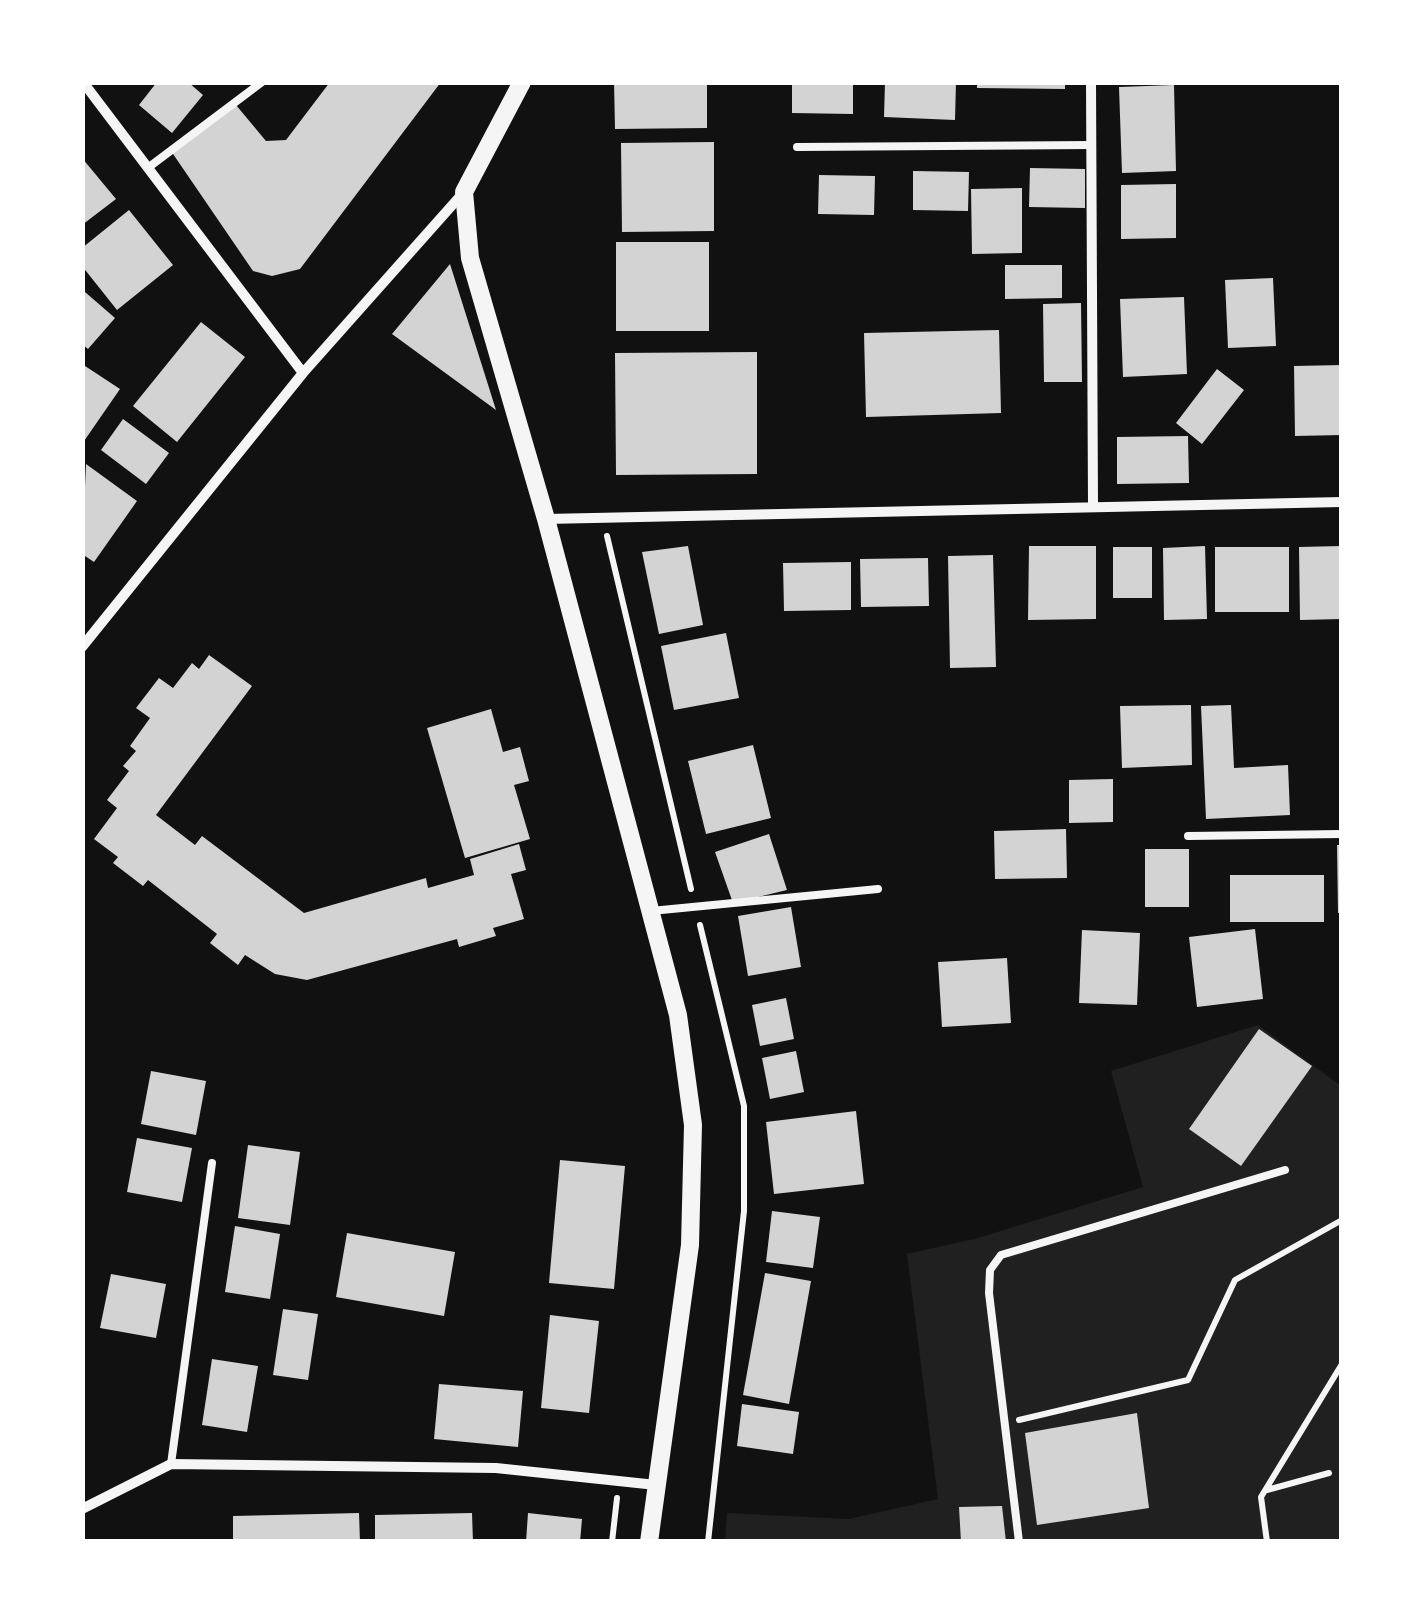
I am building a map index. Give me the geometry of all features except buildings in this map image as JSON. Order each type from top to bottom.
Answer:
[{"type":"street","points":[[83,82],[303,373]]},
{"type":"street","points":[[82,648],[303,373],[464,192],[522,82]]},
{"type":"street","points":[[1091,82],[1093,506]]},
{"type":"street","points":[[464,192],[470,258],[546,519],[678,1015],[693,1125],[690,1245],[649,1542]]},
{"type":"street","points":[[546,519],[1342,502]]},
{"type":"street","points":[[82,1509],[171,1464],[496,1468],[656,1485]]},
{"type":"lane","points":[[148,167],[262,82]]},
{"type":"lane","points":[[796,147],[1092,146]]},
{"type":"lane","points":[[1188,836],[1342,834]]},
{"type":"lane","points":[[651,911],[878,889]]},
{"type":"lane","points":[[171,1464],[212,1163]]},
{"type":"lane","points":[[1019,1542],[989,1293],[990,1270],[1001,1256],[1284,1170]]},
{"type":"path","points":[[1008,1423],[1188,1380],[1235,1280],[1342,1220]]},
{"type":"path","points":[[1268,1542],[1261,1496],[1342,1364]]},
{"type":"path","points":[[1265,1490],[1329,1472]]},
{"type":"path","points":[[612,1542],[618,1481]]},
{"type":"shaded area","points":[[1258,1025],[1341,1086],[1341,1541],[725,1542],[727,1513],[849,1519],[938,1499],[907,1254],[978,1238],[1143,1187],[1111,1071]]}]
